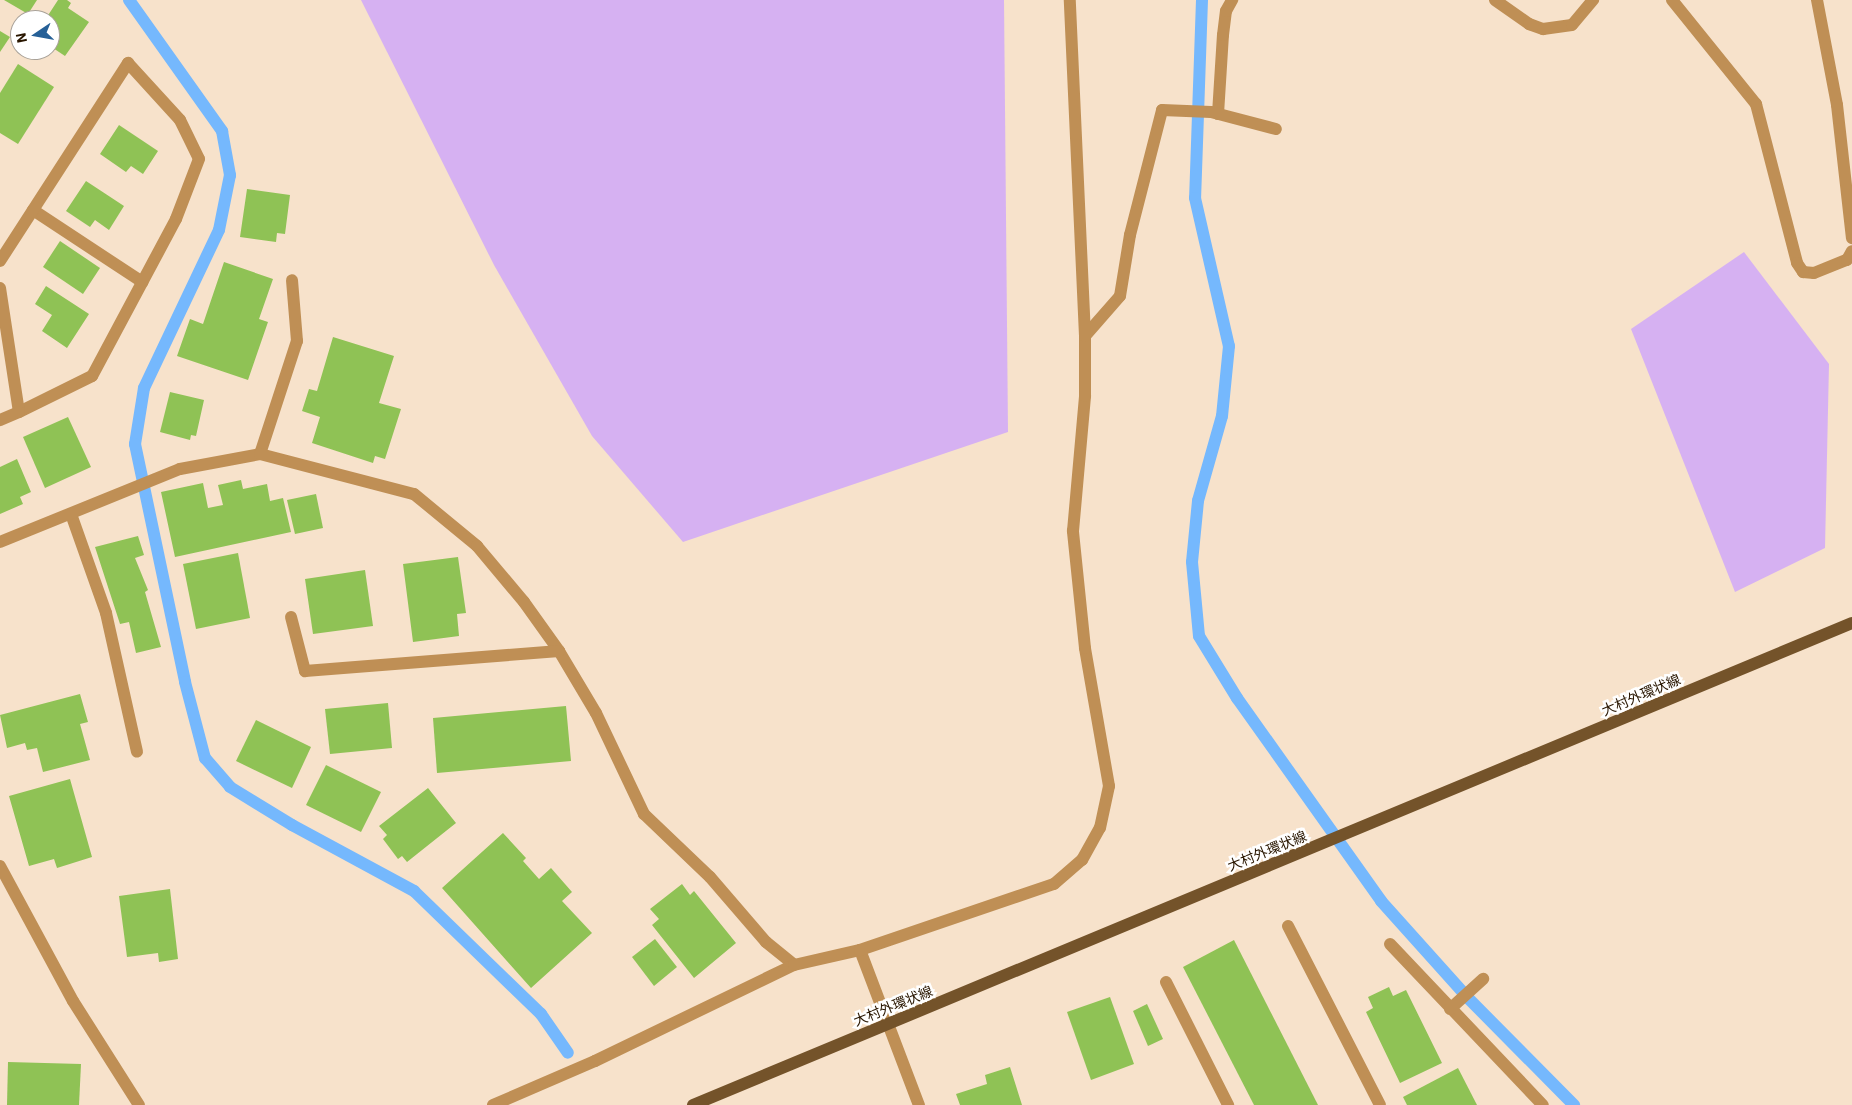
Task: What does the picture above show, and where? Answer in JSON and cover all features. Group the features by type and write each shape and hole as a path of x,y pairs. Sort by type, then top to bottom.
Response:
{"main road":[{"name":"大村外環状線","path":"693,1105 1852,623"}],"street":[{"path":"493,1105 595,1061 794,965 860,950 1054,884 1082,860 1100,828 1109,786 1085,648 1073,531 1084,396 1085,336 1070,0"},
{"path":"1215,113 1222,35 1226,11 1232,0"},
{"path":"1494,0 1529,24 1543,28 1572,25 1593,0"},
{"path":"1672,0 1756,104 1797,263 1803,272 1814,273 1847,260 1852,251"},
{"path":"1817,0 1837,105 1852,238"},
{"path":"0,262 128,63 180,120 199,159 176,219 92,376 0,420"},
{"path":"1085,336 1120,296 1130,235 1162,110 1215,113 1276,129"},
{"path":"33,210 142,282"},
{"path":"260,454 297,341 292,280"},
{"path":"0,288 19,412"},
{"path":"0,542 180,470 260,454 414,494 477,546 559,651 596,713 644,814 710,877 766,942 794,965"},
{"path":"71,514 106,613 137,752"},
{"path":"291,617 304,671 559,651"},
{"path":"0,866 73,1001 140,1105"},
{"path":"1288,926 1380,1105"},
{"path":"1390,944 1544,1105"},
{"path":"860,950 919,1105"},
{"path":"1451,1008 1483,979"},
{"path":"1166,982 1228,1105"}],"shaded area":[{"path":"361,0 1004,0 1008,432 683,542 592,436 494,265"},
{"path":"1744,252 1829,364 1825,548 1735,592 1631,329"}],"building":[{"path":"4,0 37,0 31,10 21,10"},
{"path":"58,0 67,0 71,3 68,8 89,22 65,56 60,53 60,10 52,10"},
{"path":"0,31 10,37 0,52"},
{"path":"18,64 54,87 18,144 0,133 0,93"},
{"path":"119,125 158,151 143,174 131,166 126,172 100,154"},
{"path":"86,181 124,206 109,230 95,220 90,227 66,211"},
{"path":"247,189 290,195 285,234 277,233 276,242 240,237"},
{"path":"60,241 100,268 83,294 43,267"},
{"path":"224,262 273,279 259,319 268,322 248,380 177,356 190,319 203,324"},
{"path":"46,286 89,314 67,348 42,331 52,315 35,304"},
{"path":"333,337 394,356 379,403 401,409 385,459 375,456 373,463 312,443 320,417 302,411 309,389 317,391"},
{"path":"170,392 204,400 196,436 191,435 190,440 160,432"},
{"path":"68,417 91,467 45,488 23,437"},
{"path":"17,459 31,492 20,497 23,504 0,514 0,467"},
{"path":"241,480 243,489 267,484 270,501 283,498 291,532 175,557 161,492 203,483 208,508 223,505 218,485"},
{"path":"316,494 323,528 295,534 287,500"},
{"path":"138,536 144,555 135,558 148,590 145,592 161,647 136,653 129,622 120,624 95,547"},
{"path":"238,553 250,618 196,629 183,564"},
{"path":"458,557 466,613 457,614 459,636 413,642 403,564"},
{"path":"365,570 373,626 313,634 305,579"},
{"path":"80,694 88,722 80,724 90,760 43,772 37,748 27,750 25,743 7,748 0,715"},
{"path":"388,703 392,748 330,754 325,709"},
{"path":"566,706 571,761 437,773 433,718"},
{"path":"256,720 311,747 292,788 236,761"},
{"path":"326,765 381,792 361,832 306,805"},
{"path":"70,779 92,857 57,868 54,859 29,866 9,796"},
{"path":"428,788 456,823 407,862 402,856 398,859 383,839 387,835 379,826"},
{"path":"503,833 526,858 523,861 539,879 551,868 572,892 562,901 592,933 531,988 442,888"},
{"path":"682,884 690,895 694,891 736,943 694,978 652,925 659,919 650,909"},
{"path":"170,889 178,959 159,962 158,953 127,957 119,896"},
{"path":"655,939 677,967 654,986 632,957"},
{"path":"1234,940 1318,1105 1254,1105 1183,967"},
{"path":"1389,987 1393,996 1406,990 1442,1063 1400,1083 1366,1012 1373,1008 1368,997"},
{"path":"1110,997 1134,1064 1091,1080 1067,1012"},
{"path":"1147,1004 1163,1039 1148,1046 1133,1011"},
{"path":"8,1062 81,1064 79,1105 7,1105"},
{"path":"1010,1067 1022,1105 960,1105 956,1094 987,1084 985,1075"},
{"path":"1458,1068 1477,1105 1407,1105 1403,1097"}],"waterway":[{"path":"129,0 222,131 230,175 219,230 144,388 135,444 185,682 205,758 230,787 292,825 414,891 541,1014 568,1053"},
{"path":"1202,0 1195,198 1229,346 1222,416 1198,501 1192,562 1199,636 1237,698 1381,901 1468,998 1574,1105"}]}
